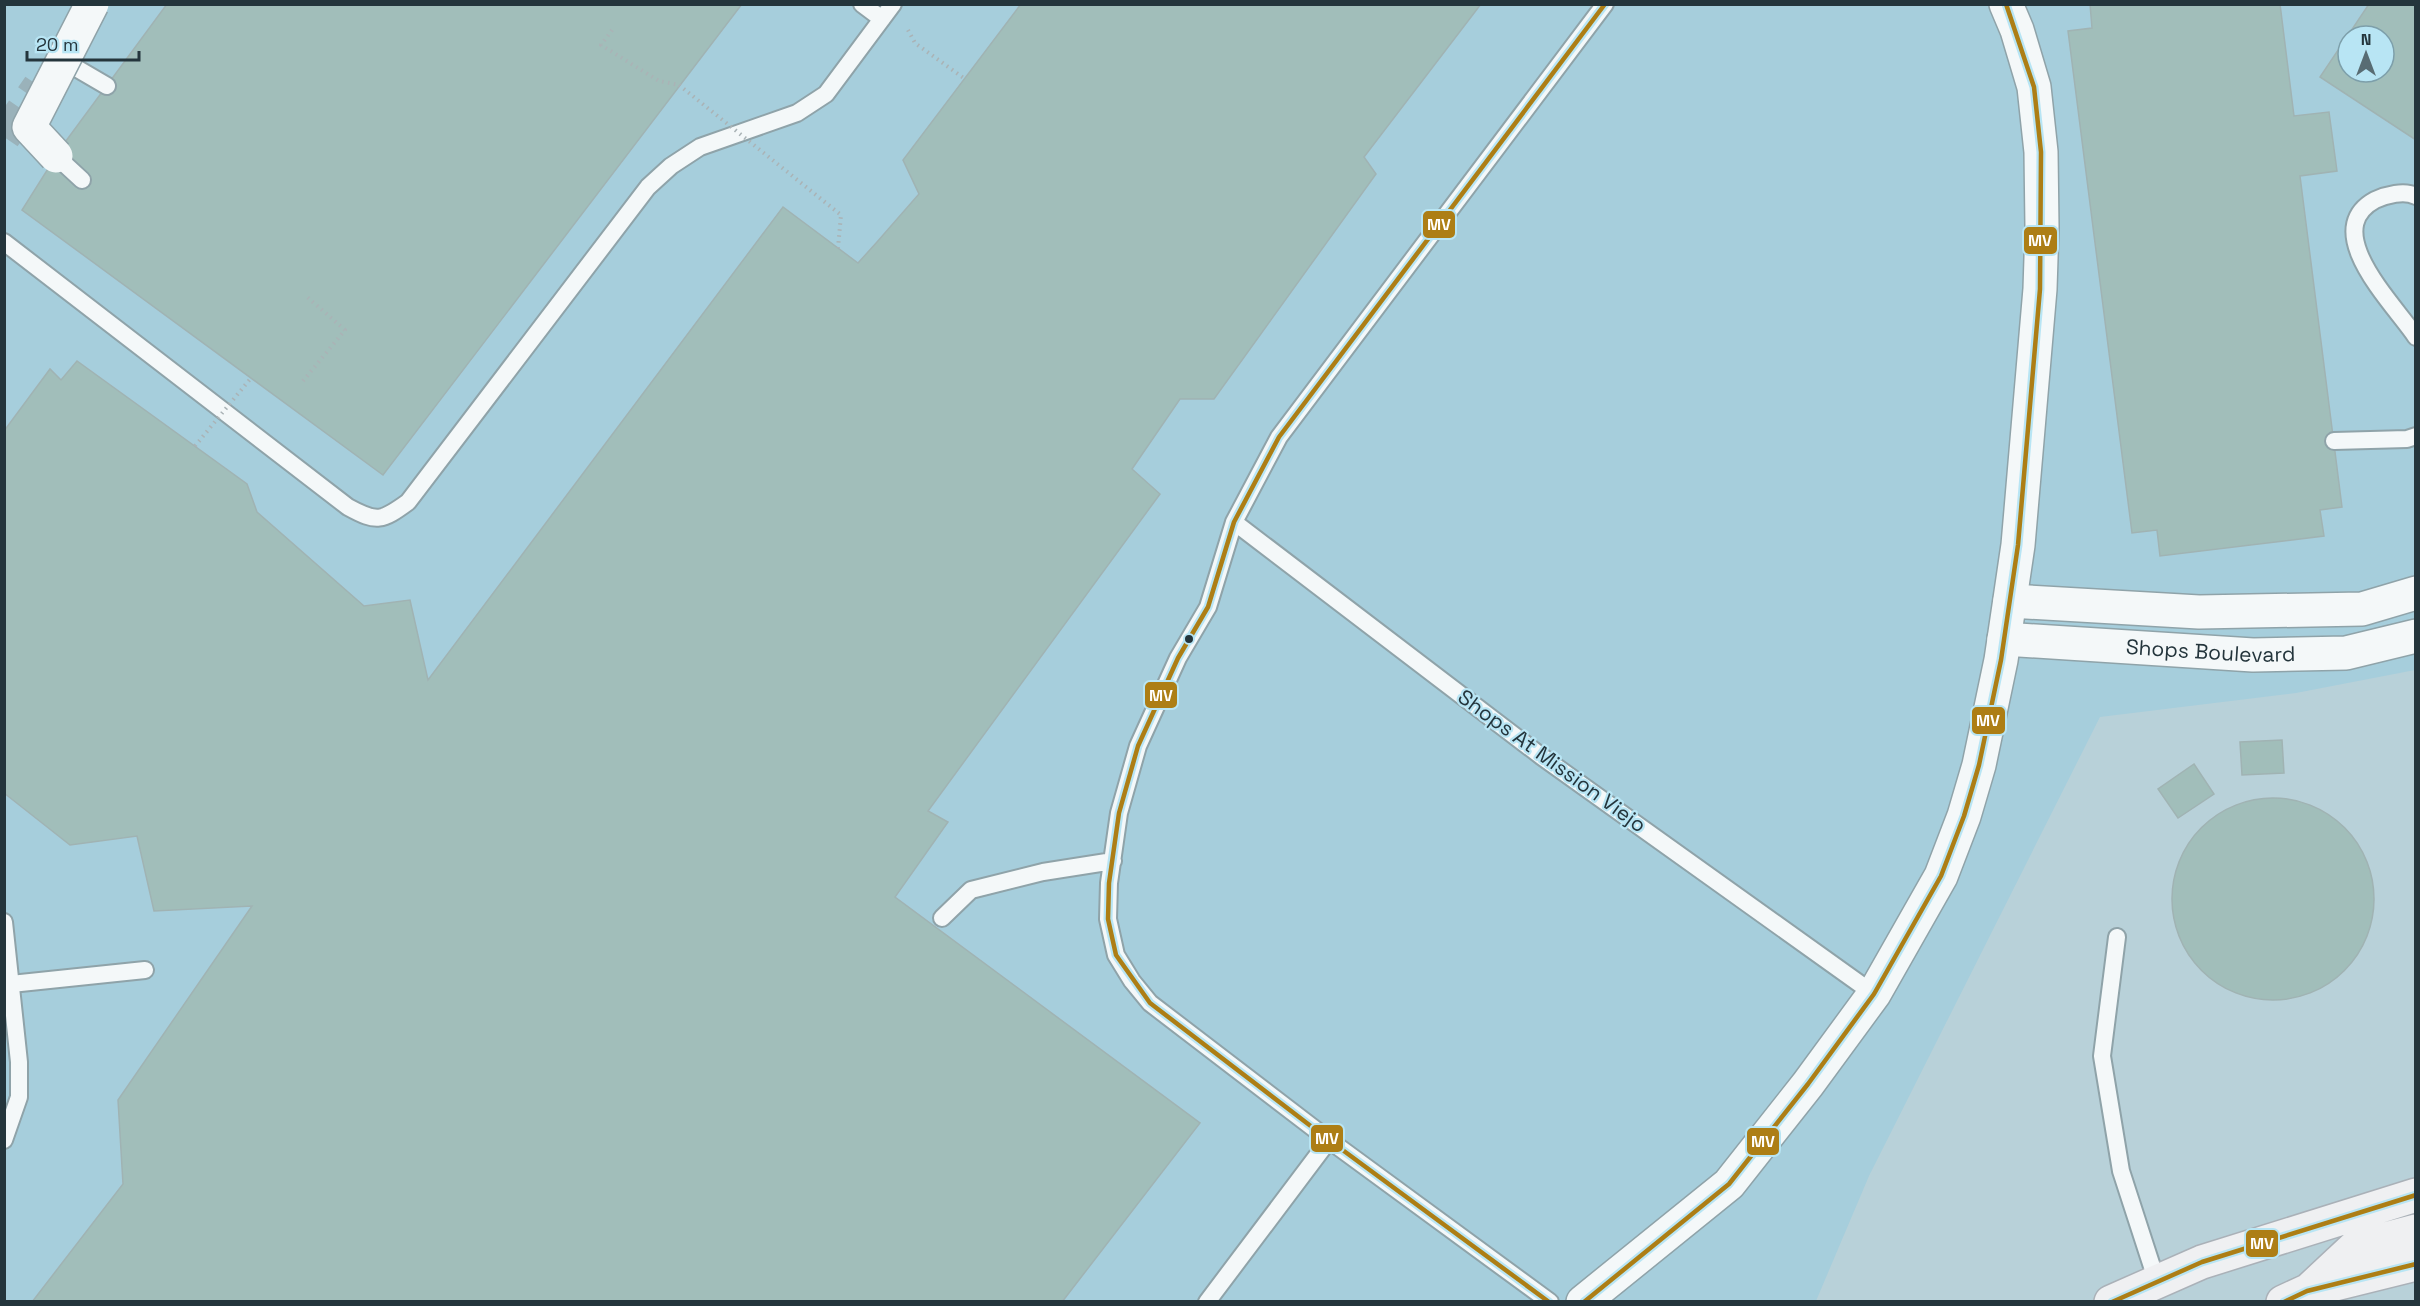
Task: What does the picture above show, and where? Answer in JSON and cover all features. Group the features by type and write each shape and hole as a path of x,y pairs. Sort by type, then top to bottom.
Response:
{"main road":[{"path":"2111,1302 2202,1262 2415,1195"},
{"path":"2295,1296 2355,1247 2415,1231"},
{"path":"2295,1296 2415,1264"}],"street":[{"path":"56,156 28,127 92,4"},
{"path":"1583,1302 1728,1184 1874,994 1941,876 1964,816 1979,765 2010,601 2029,442 2042,227 2041,152 2034,87 2020,39 2006,4"},
{"name":"Shops Boulevard","path":"2010,601 2199,612 2362,609 2415,593"},
{"name":"Shops Boulevard","path":"2004,639 2253,655 2346,653 2415,636"}],"lane":[{"path":"862,4 882,19"},
{"path":"4,243 348,507 369,518 386,518 408,502 648,187 671,166 700,147 797,113 826,94 893,4"},
{"path":"1550,1302 1329,1140 1150,1003 1132,981 1116,955 1108,919 1119,813 1138,746 1178,658 1208,607 1234,522 1279,437 1605,4"},
{"path":"58,58 107,86"},
{"path":"56,156 82,180"},
{"path":"2415,196 2411,194 2385,195 2368,204 2356,221 2353,242 2365,268 2415,337"},
{"path":"2334,441 2407,439 2415,436"},
{"name":"Shops At Mission Viejo","path":"1234,522 1541,756 1874,994"},
{"path":"942,918 971,890 1043,872 1113,861"},
{"path":"4,922 19,1062 19,1097 4,1140"},
{"path":"2117,937 2102,1056 2121,1171 2157,1281"},
{"path":"11,984 145,970"},
{"path":"1207,1302 1329,1140"}],"path":[{"path":"906,24 915,44 964,79"},
{"path":"612,30 601,45 659,81 680,84 840,215 838,248"},
{"path":"303,381 345,330 306,296"},
{"path":"195,446 251,378"}],"shaded area":[{"path":"5,5 2415,5 2415,670 2296,693 2100,717 1869,1176 1816,1301 5,1302"}],"building":[{"path":"167,4 742,4 383,475 22,210 63,145"},
{"path":"1021,4 1481,4 1364,157 1376,174 1214,399 1180,399 1132,469 1160,494 928,811 948,822 895,897 1200,1123 1062,1302 32,1302 123,1184 118,1100 252,906 154,911 137,836 70,845 4,793 4,431 50,369 61,380 77,361 247,484 257,512 364,606 410,600 428,680 783,207 858,263 877,242 919,194 903,160"},
{"path":"2090,4 2280,4 2294,116 2329,112 2337,171 2300,176 2342,507 2320,510 2324,536 2160,556 2157,530 2132,533 2068,31 2092,28"},
{"path":"2369,4 2416,4 2416,140 2320,77 2336,53 2336,84 2396,84 2396,24 2356,24"},
{"path":"2282,740 2284,773 2242,775 2240,742"},
{"path":"2194,764 2214,794 2178,818 2158,789"},
{"path":"2263,798 2283,798 2312,805 2345,827 2367,860 2374,899 2367,938 2345,971 2312,993 2283,1000 2263,1000 2234,993 2201,971 2179,938 2172,909 2172,889 2179,860 2201,827 2234,805"}],"tunnel":[{"path":"4,137 39,86"}],"transit line":[{"name":"MV","path":"1549,1302 1329,1140 1150,1003 1116,955 1108,919 1109,883 1119,813 1138,746 1178,658 1208,607 1234,522 1279,437 1605,4"},
{"name":"MV","path":"1584,1302 1729,1184 1808,1084 1874,994 1941,876 1964,816 1979,765 2001,660 2018,545 2040,289 2041,152 2034,87 2006,4"},
{"name":"MV","path":"2112,1302 2202,1262 2416,1195"},
{"name":"MV","path":"2284,1302 2307,1291 2416,1264"}]}
